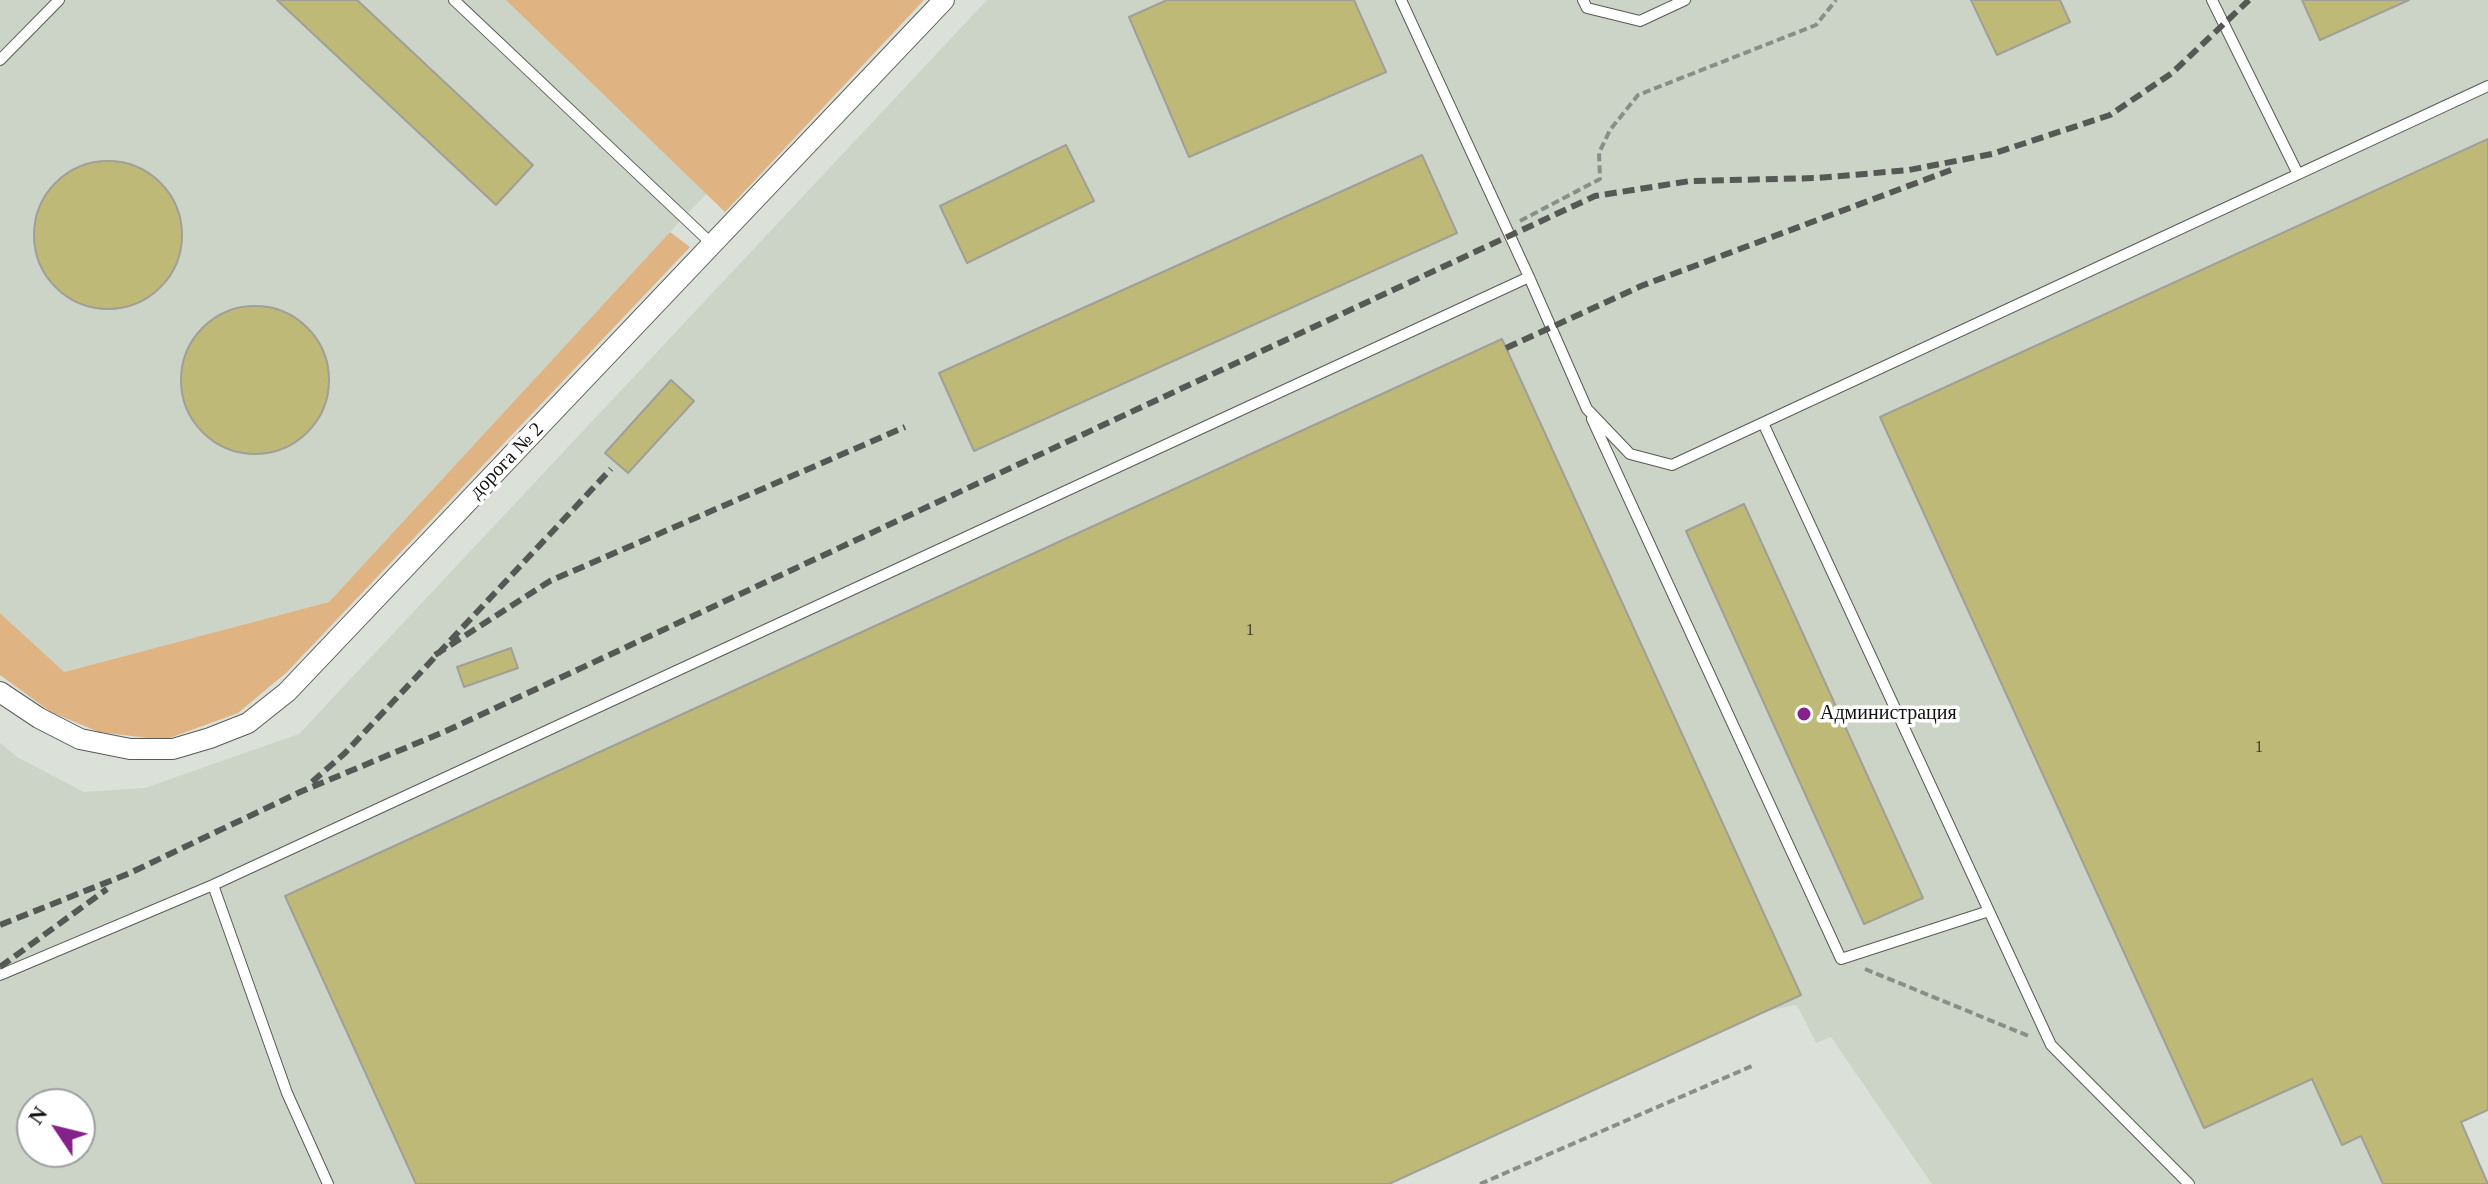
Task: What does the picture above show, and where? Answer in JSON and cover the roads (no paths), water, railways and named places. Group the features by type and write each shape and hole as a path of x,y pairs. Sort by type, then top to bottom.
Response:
{"street":[{"name":"дорога № 2","path":"0,692 39,718 80,739 130,749 173,749 248,723 287,692 944,0"}],"lane":[{"path":"0,60 59,0"},
{"path":"454,0 713,245"},
{"path":"1401,0 1841,959 1989,911"},
{"path":"1583,0 1587,8 1640,21 1685,0"},
{"path":"2212,0 2298,174"},
{"path":"1587,409 1630,454 1672,465 2488,86"},
{"path":"0,975 213,885 1529,277"},
{"path":"1763,423 2051,1045 2189,1184"},
{"path":"213,885 287,1093 328,1184"}],"railway":[{"path":"0,925 130,873 300,792 446,731 1595,196 1690,181 1818,178 1909,170 1992,154 2110,115 2172,73 2249,0"},
{"path":"1506,348 1641,286 1951,170"},
{"path":"435,655 550,581 905,427"},
{"path":"312,782 345,753 611,469"},
{"path":"0,967 107,889"}],"place":[{"name":"Администрация","path":"1804,714"}]}
